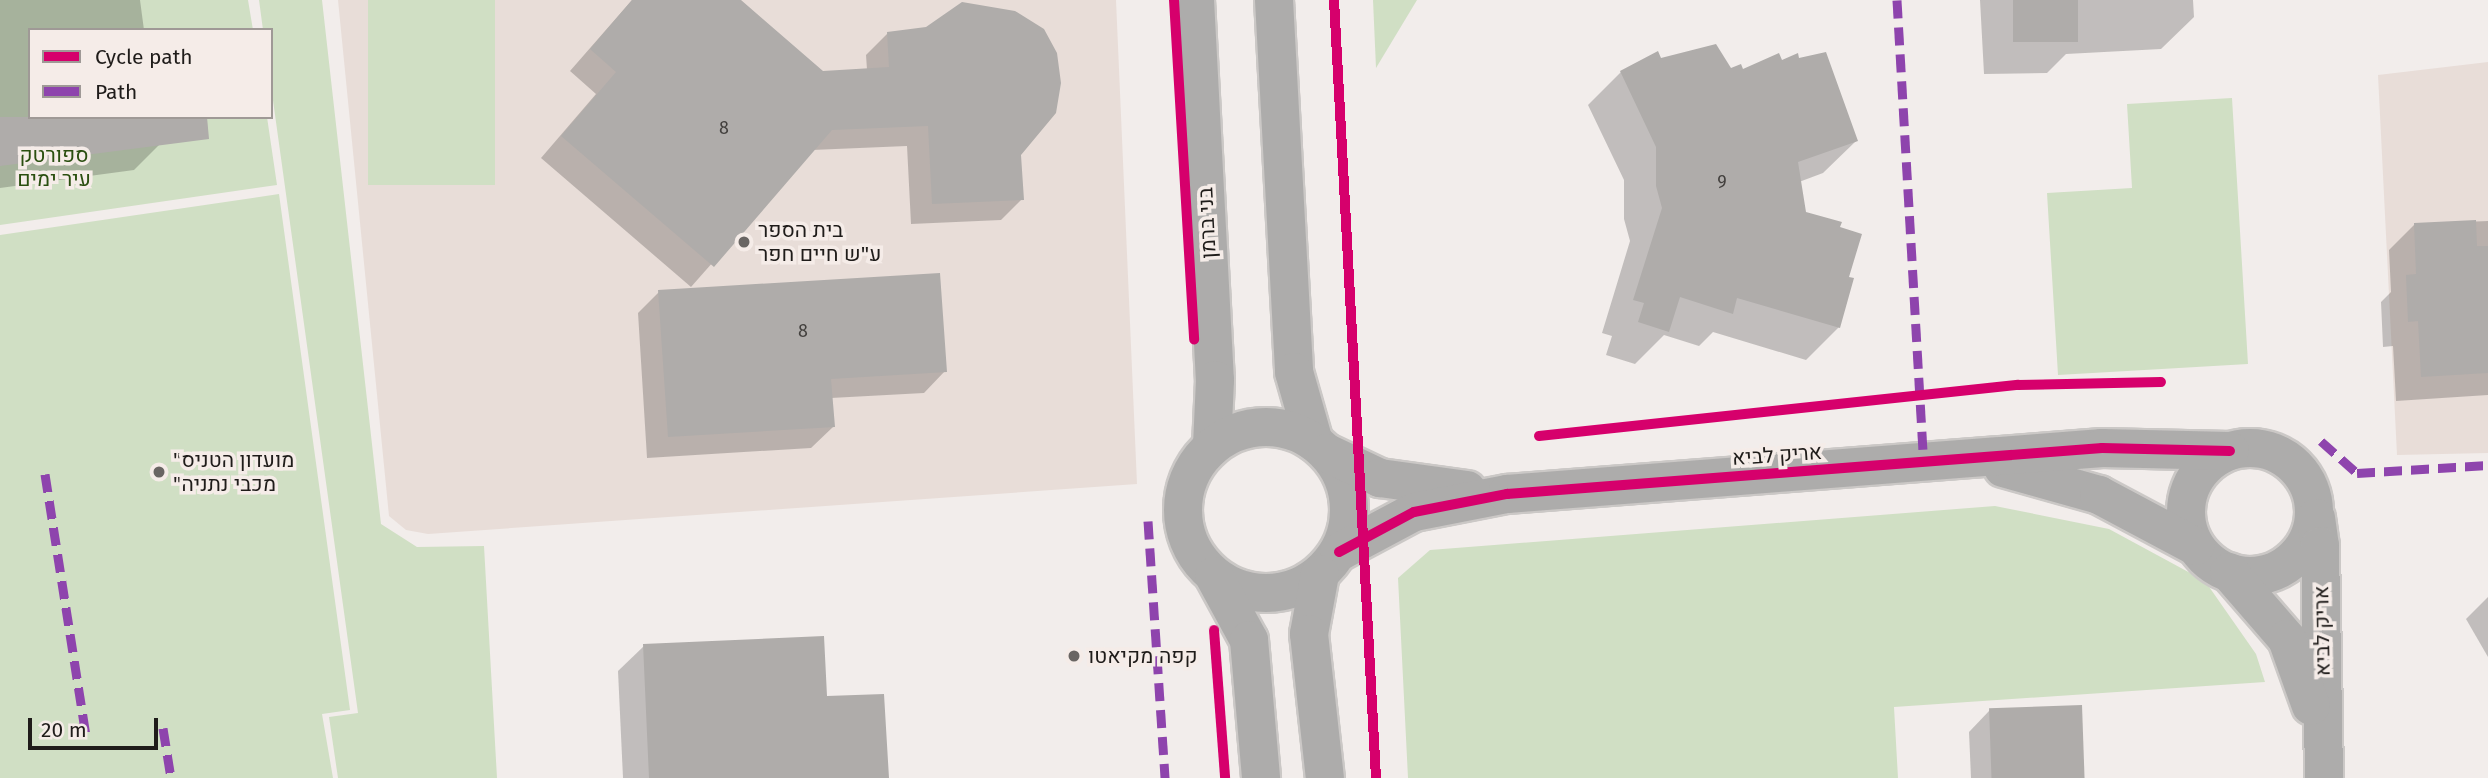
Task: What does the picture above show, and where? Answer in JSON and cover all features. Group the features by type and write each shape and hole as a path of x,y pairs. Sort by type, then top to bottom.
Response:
{"street":[{"name":"בני ברמן","path":"1195,0 1215,380 1212,446"},
{"path":"1274,0 1294,372 1321,447 1342,475 1350,504 1349,524 1330,563 1309,634 1325,778"},
{"path":"1261,778 1249,640 1214,576 1194,554 1184,527 1183,498 1193,469 1212,446 1237,432 1266,427 1321,447"},
{"name":"אריק לביא","path":"1321,447 1380,478 1507,494"},
{"name":"אריק לביא","path":"1330,563 1414,512 1507,494 2102,448 2230,451"},
{"path":"2260,449 2279,454 2306,481 2314,506 2308,538 2289,563 2249,576 2229,572 2210,562 2195,546 2187,528 2190,490 2213,460 2230,451 2260,449"},
{"name":"אריק לביא","path":"1945,461 2024,470 2056,480 2135,512 2195,546"},
{"name":"אריק לביא","path":"2314,506 2320,546 2324,767"},
{"path":"1214,576 1240,590 1267,594 1295,589 1330,563"},
{"name":"אריק לביא","path":"2229,572 2261,604 2287,639 2304,676 2324,767"}],"shaded area":[{"name":"בית הספר ע\"ש חיים חפר","path":"338,0 1116,0 1137,484 428,534 406,530 389,516"},
{"path":"2488,62 2488,453 2397,455 2378,75"}],"green space":[{"name":"ספורטק עיר ימים","path":"0,0 248,0 253,28 28,28 28,119 267,119 277,185 0,225"},
{"path":"259,0 322,0 381,524 417,547 484,546 497,778 338,778 329,717 358,713 273,100 273,28 263,28"},
{"path":"368,0 495,0 495,185 368,185"},
{"path":"1373,0 1417,0 1376,68"},
{"path":"2232,98 2248,364 2058,375 2047,193 2132,188 2127,104"},
{"name":"\"מועדון הטניס \"מכבי נתניה","path":"279,194 350,710 322,714 333,778 0,778 0,235"},
{"path":"1995,506 2109,529 2205,581 2256,654 2265,682 1894,707 1898,778 1408,778 1398,578 1430,550"}],"building":[{"path":"632,0 741,0 823,71 889,67 887,32 926,27 962,2 1015,11 1044,29 1057,53 1061,83 1056,113 1021,155 1024,200 932,204 928,126 832,130 714,267 561,136 616,72 590,49"},
{"path":"2013,0 2078,0 2078,42 2013,42"},
{"path":"1716,44 1731,68 1741,64 1743,69 1779,53 1782,60 1798,53 1799,58 1826,52 1858,141 1798,162 1806,212 1842,222 1840,227 1862,234 1849,277 1854,278 1840,328 1737,298 1733,314 1680,297 1669,332 1638,322 1644,303 1633,300 1662,208 1656,186 1656,147 1620,71 1658,51 1661,58"},
{"path":"0,117 207,119 209,139 0,166"},
{"path":"2476,220 2477,246 2488,246 2488,373 2421,377 2418,321 2408,322 2406,275 2416,274 2414,223"},
{"path":"940,273 947,372 831,379 835,427 668,437 658,290"},
{"path":"824,636 827,696 884,694 889,778 649,778 643,644"},
{"path":"2082,705 2085,778 1991,778 1989,708"}],"marked path":[{"path":"1897,0 1924,463"},
{"path":"2321,441 2357,473 2488,465"},
{"path":"45,474 86,737"},
{"path":"1148,521 1165,778"},
{"path":"163,728 171,778"}],"cycle path":[{"path":"1174,0 1194,339"},
{"path":"1334,0 1376,778"},
{"path":"1539,436 2018,385 2161,382"},
{"path":"1339,552 1414,512 1507,494 2102,448 2230,451"},
{"path":"1214,630 1225,778"}],"place":[{"name":"בית הספר ע\"ש חיים חפר","path":"744,242"},
{"name":"\"מועדון הטניס \"מכבי נתניה","path":"159,472"},
{"name":"קפה מקיאטו","path":"1074,656"}]}
